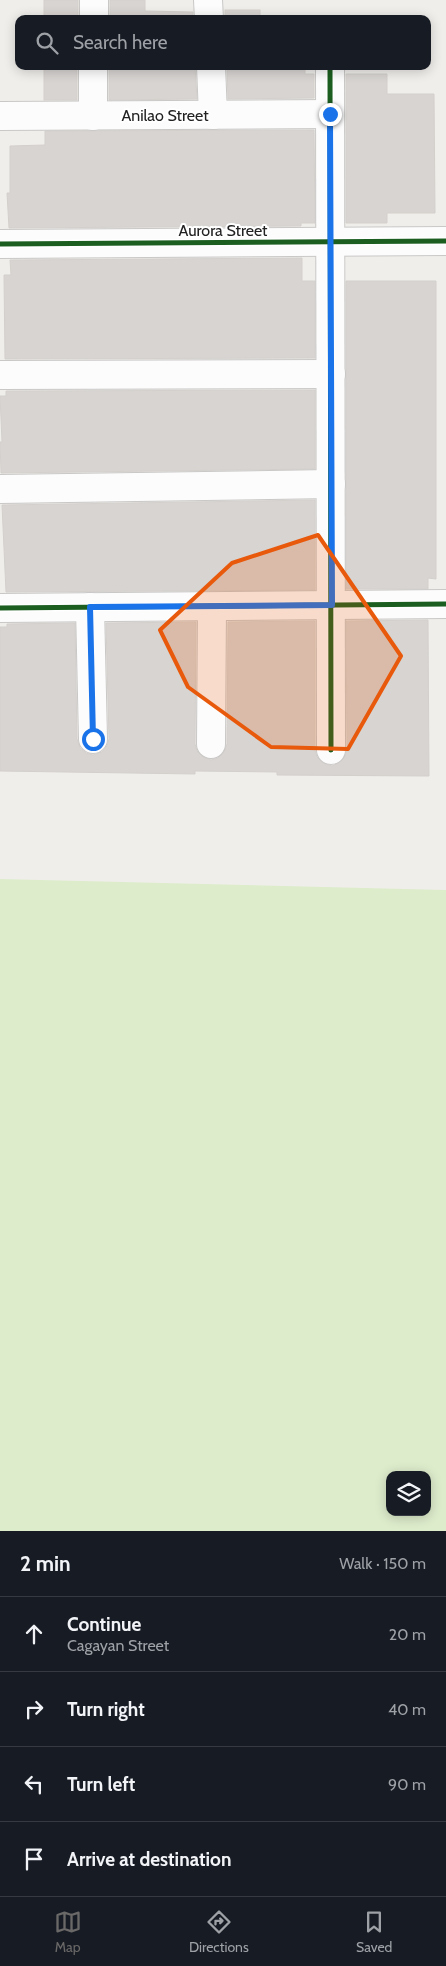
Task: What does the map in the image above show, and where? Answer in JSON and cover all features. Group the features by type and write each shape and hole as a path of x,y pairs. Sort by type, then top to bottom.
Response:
{"street":[{"path":"94,0 94,15"},
{"path":"208,0 209,15"},
{"path":"93,70 93,116"},
{"path":"211,70 213,115"},
{"path":"330,70 331,750"},
{"name":"Anilao Street","path":"0,116 330,114"},
{"name":"Aurora Street","path":"0,244 446,241"},
{"path":"0,375 331,374"},
{"path":"0,489 331,484"},
{"path":"0,608 446,604"},
{"path":"211,744 212,606"},
{"path":"90,607 93,739"}],"highlighted area":[{"path":"318,535 401,656 348,749 271,747 188,687 160,630 232,563"}],"green space":[{"path":"0,879 446,890 446,1531 0,1531"}],"building":[{"path":"44,0 78,0 78,15 44,15"},
{"path":"110,0 145,0 145,11 193,12 193,15 110,15"},
{"path":"225,10 260,10 260,15 225,15"},
{"path":"44,70 77,70 77,100 44,100"},
{"path":"109,70 195,70 197,99 109,100"},
{"path":"227,70 305,70 305,74 314,74 314,98 228,99"},
{"path":"346,74 387,74 387,94 434,94 435,213 387,213 387,223 346,223"},
{"path":"314,130 315,223 301,223 301,226 9,228 7,193 10,193 10,146 45,145 45,131"},
{"path":"302,258 302,281 315,281 315,358 5,359 4,275 11,275 10,260"},
{"path":"346,281 436,281 436,579 428,578 428,589 346,589"},
{"path":"315,390 315,469 1,473 0,396 6,396 6,391"},
{"path":"315,500 315,590 6,592 2,505"},
{"path":"428,620 429,776 277,775 277,772 195,771 195,774 0,771 0,627 7,627 7,624 75,623 77,739 80,748 86,753 93,755 102,752 107,746 109,739 106,623 196,622 195,744 197,751 203,757 211,760 218,758 224,752 227,744 228,622 315,621 315,750 317,757 323,763 332,766 344,758 347,750 346,621"}],"cycle path":[{"path":"330,70 331,750"},
{"path":"0,244 446,241"},
{"path":"0,608 446,604"}],"route":[{"path":"93,739 90,607 332,605 330,114"}]}
